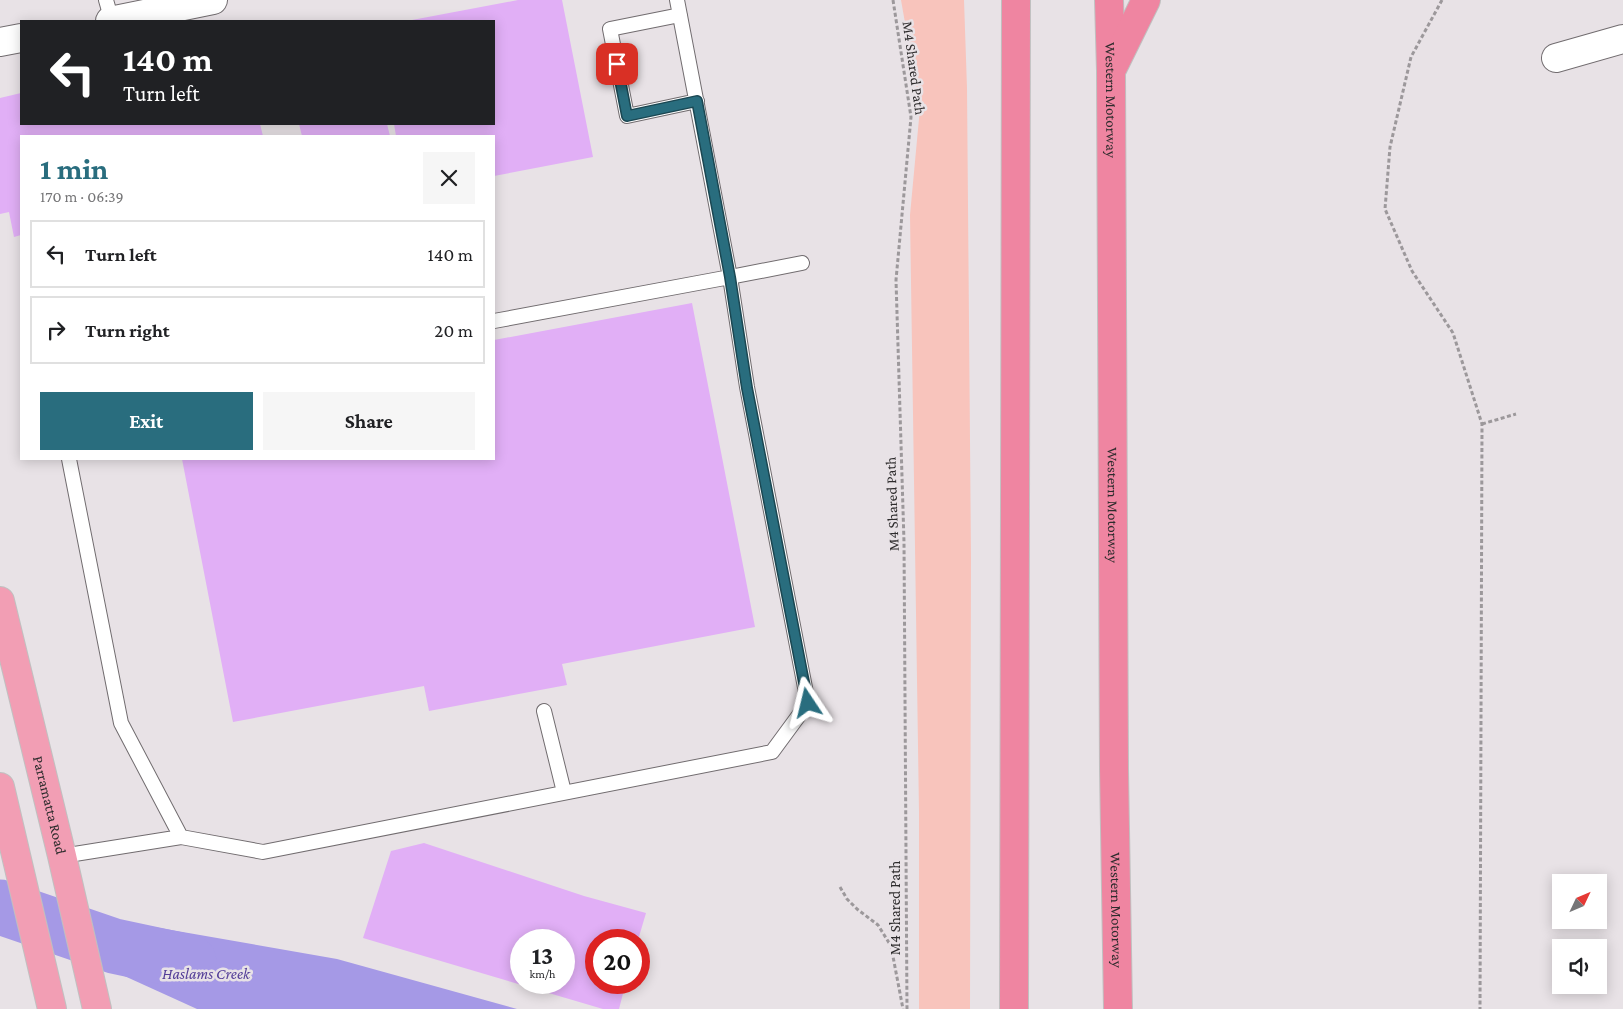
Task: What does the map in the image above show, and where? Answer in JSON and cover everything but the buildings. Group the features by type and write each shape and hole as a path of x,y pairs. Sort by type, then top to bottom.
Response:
{"highway":[{"path":"1014,1009 1016,0"},
{"name":"Western Motorway","path":"1109,0 1111,70 1114,759 1118,1009"},
{"path":"1111,70 1146,0"},
{"name":"Parramatta Road","path":"0,601 97,1009"},
{"path":"0,787 52,1009"}],"street":[{"path":"116,20 213,0"},
{"path":"0,42 20,38"},
{"path":"1556,58 1623,39"}],"lane":[{"path":"106,0 111,20"},
{"path":"62,856 181,838 263,852 772,752 808,703 747,388 730,277 697,101 676,0"},
{"path":"680,15 610,29 627,116 697,101"},
{"path":"495,321 802,263"},
{"path":"69,460 121,723 181,838"},
{"path":"544,712 564,792"}],"path":[{"name":"M4 Shared Path","path":"893,0 911,117 896,280 904,542 907,1009"},
{"path":"1442,0 1411,57 1390,146 1385,209 1412,271 1453,333 1482,424 1480,1009"},
{"path":"1482,424 1516,414"},
{"path":"840,887 857,909 878,925 891,946 903,1009"}],"shaded area":[{"path":"901,0 964,0 967,88 971,557 970,1009 919,1009 919,812 910,215 920,108"}],"water":[{"name":"Haslams Creek","path":"108,919 337,959 517,1009 197,1009 120,974"}],"waterway":[{"name":"Haslams Creek","path":"0,907 114,946 189,962"}],"route":[{"path":"617,64 627,116 697,101 730,277 747,388 808,703"}]}
